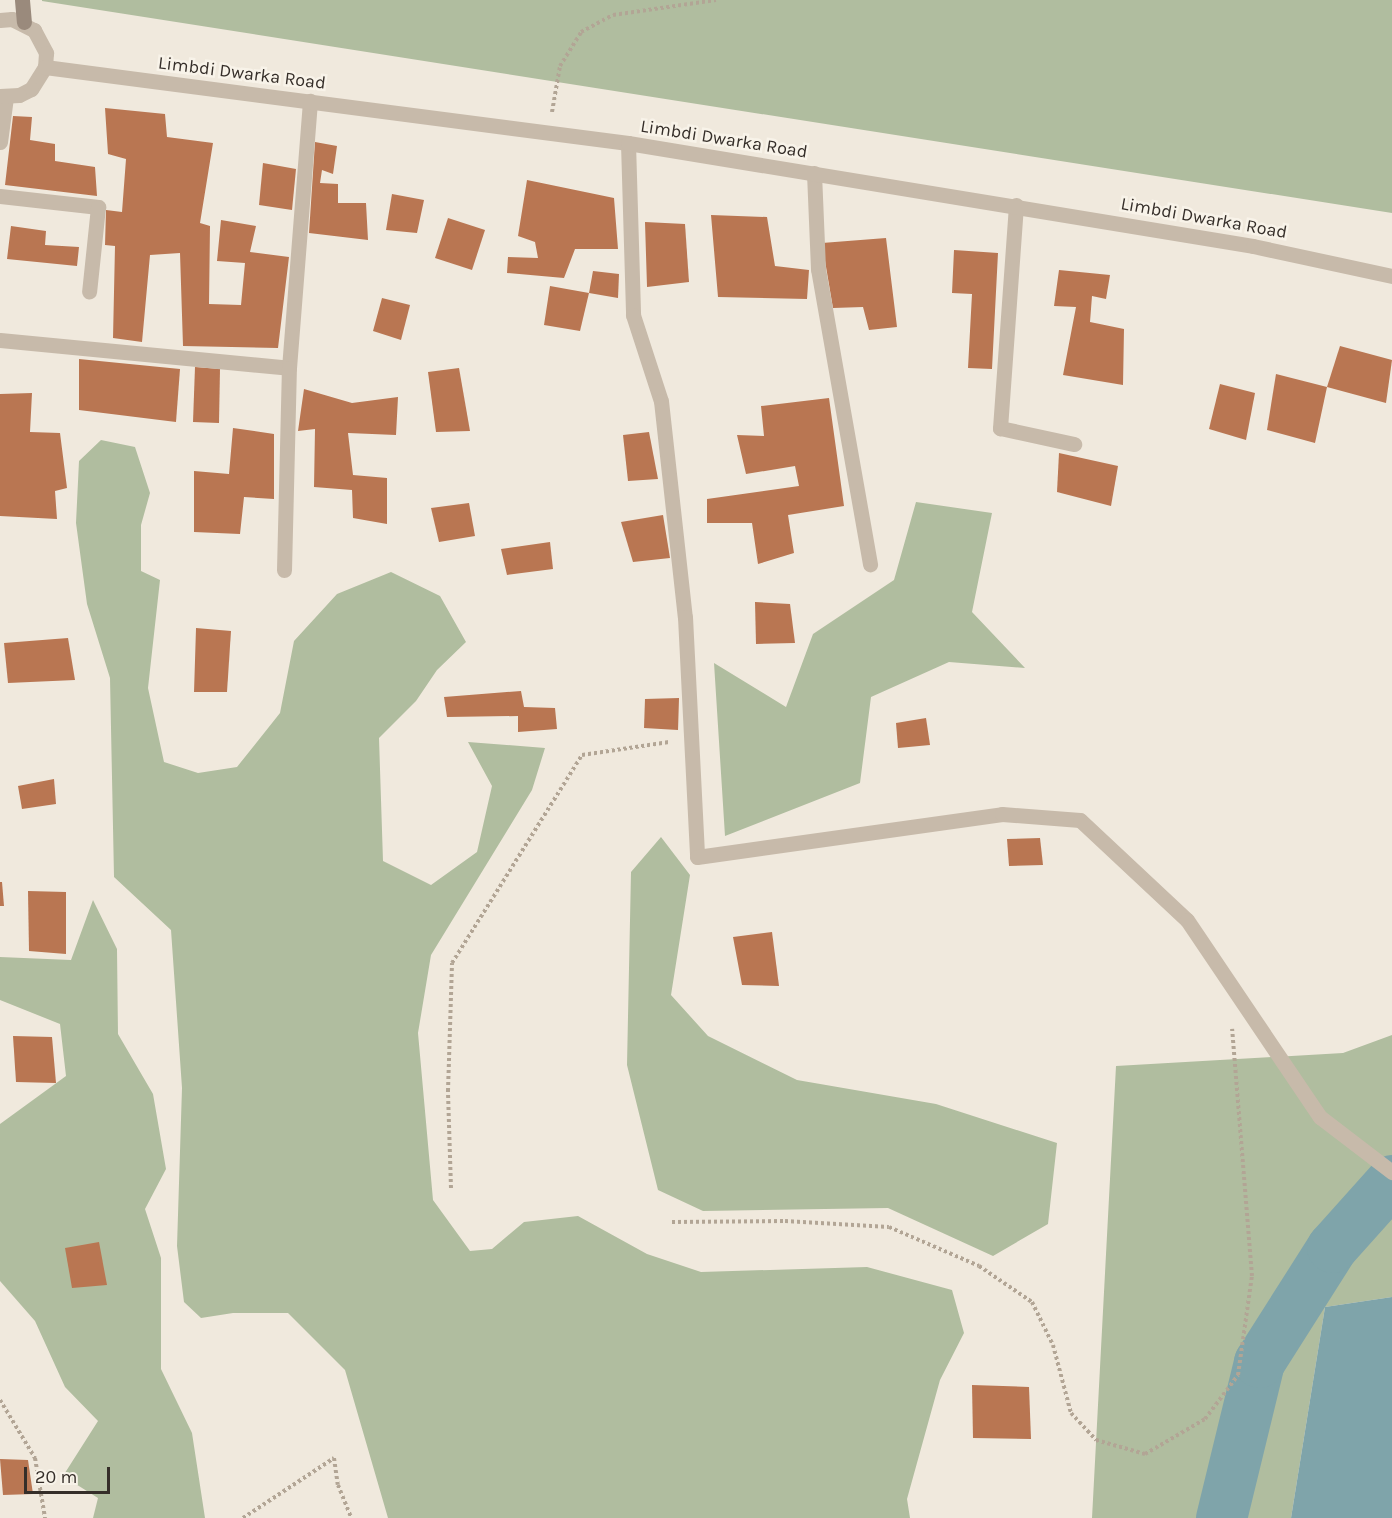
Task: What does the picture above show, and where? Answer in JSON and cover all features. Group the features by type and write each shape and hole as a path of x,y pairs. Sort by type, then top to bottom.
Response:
{"main road":[{"path":"22,0 24,22"}],"street":[{"path":"0,20 24,22 42,40 45,67 31,89 3,96 0,142"},
{"name":"Limbdi Dwarka Road","path":"45,67 628,143 1016,205 1253,246 1392,276"},
{"path":"284,570 289,368 310,101"},
{"path":"628,143 633,315 661,401 685,617 697,857 1002,814 1080,820 1187,920 1320,1117 1392,1172"},
{"path":"814,173 820,281 870,564"},
{"path":"0,196 98,207 89,292"},
{"path":"1016,205 1000,428 1074,444"},
{"path":"0,340 289,368"}],"path":[{"path":"548,132 560,66 581,32 613,15 716,0"},
{"path":"451,1188 448,1091 452,963 582,756 691,738"},
{"path":"672,1222 785,1221 890,1227 979,1266 1032,1302 1053,1345 1071,1413 1096,1440 1145,1454 1205,1419 1238,1375 1252,1276 1232,1027"},
{"path":"0,1400 35,1458 45,1518"},
{"path":"243,1518 334,1458 338,1485 351,1518"}],"green space":[{"path":"1392,0 1392,213 42,1"},
{"path":"101,440 135,447 150,493 141,525 141,571 160,580 148,688 164,762 198,773 237,767 280,713 294,641 337,594 391,572 440,596 466,642 437,670 416,701 379,738 383,861 431,885 477,852 492,786 468,742 545,748 532,790 431,955 418,1033 433,1200 470,1251 492,1249 524,1222 578,1216 647,1254 701,1272 867,1267 952,1290 964,1333 940,1380 907,1499 910,1518 388,1518 345,1370 288,1313 233,1313 201,1318 184,1302 177,1246 182,1088 171,930 114,877 110,678 87,604 76,523 79,461"},
{"path":"916,502 992,513 972,612 1025,668 949,662 871,697 860,783 725,836 714,663 786,707 813,634 894,580"},
{"path":"661,837 690,875 671,995 708,1036 797,1080 936,1104 1057,1143 1048,1224 993,1256 888,1208 703,1211 658,1190 627,1065 631,872"},
{"path":"93,900 117,949 118,1034 153,1094 166,1169 145,1209 161,1258 161,1369 192,1433 205,1518 93,1518 98,1498 63,1476 98,1421 65,1387 35,1321 0,1281 0,1124 66,1076 60,1024 0,1000 0,957 71,960"},
{"path":"1392,1035 1392,1297 1325,1307 1291,1518 1092,1518 1116,1066 1343,1053"}],"water":[{"path":"1392,1297 1392,1518 1291,1518 1325,1307"}],"building":[{"path":"105,108 165,114 167,137 213,143 200,223 210,226 209,304 241,305 245,263 217,261 221,220 256,226 250,252 289,257 278,348 183,346 180,253 150,255 142,342 113,338 115,246 105,245 106,210 122,212 126,159 108,154"},
{"path":"13,116 32,117 30,140 55,144 55,161 95,167 97,196 5,185"},
{"path":"315,142 337,146 333,174 322,170 320,183 338,184 338,203 366,203 368,240 309,233"},
{"path":"263,163 296,169 292,210 259,205"},
{"path":"527,180 614,198 618,249 575,249 564,278 507,273 508,257 538,258 535,242 518,236"},
{"path":"392,194 424,200 417,233 386,230"},
{"path":"711,215 767,217 775,266 809,270 807,299 718,297"},
{"path":"448,218 485,230 472,270 435,258"},
{"path":"645,222 685,224 689,282 647,287"},
{"path":"11,226 46,231 45,245 79,247 77,266 7,259"},
{"path":"886,238 897,327 869,330 863,307 833,308 822,243"},
{"path":"954,250 998,253 992,369 968,368 972,294 952,293"},
{"path":"1059,270 1110,275 1106,299 1092,296 1090,322 1124,329 1123,385 1063,375 1076,307 1054,306"},
{"path":"593,271 619,274 618,298 589,293"},
{"path":"550,286 589,293 580,331 544,325"},
{"path":"382,298 410,305 401,340 373,331"},
{"path":"1340,346 1392,360 1386,403 1327,387"},
{"path":"79,359 180,369 176,422 79,410"},
{"path":"195,367 220,369 219,423 193,422"},
{"path":"459,368 470,431 436,432 428,372"},
{"path":"1276,374 1327,387 1315,443 1267,430"},
{"path":"1220,384 1255,393 1246,440 1209,429"},
{"path":"304,389 352,403 398,397 396,435 348,433 353,475 387,478 387,524 353,518 352,490 314,487 315,429 298,431"},
{"path":"32,393 30,432 60,433 67,488 55,491 57,519 0,516 0,394"},
{"path":"829,398 844,506 788,515 794,553 758,564 752,523 707,523 707,499 799,486 795,466 746,474 737,435 764,436 761,406"},
{"path":"233,428 274,434 274,499 244,497 240,534 194,532 194,471 229,474"},
{"path":"649,432 658,479 628,481 623,435"},
{"path":"1059,453 1118,466 1111,506 1057,492"},
{"path":"469,503 475,536 439,542 431,508"},
{"path":"663,515 670,558 633,562 621,522"},
{"path":"550,542 553,569 507,575 501,549"},
{"path":"755,602 790,604 795,643 756,644"},
{"path":"196,628 231,631 227,692 194,692"},
{"path":"68,638 75,680 8,683 4,643"},
{"path":"521,691 524,707 555,708 557,729 518,732 518,716 447,717 444,697"},
{"path":"679,698 678,730 644,728 645,699"},
{"path":"926,718 930,745 898,748 896,723"},
{"path":"54,779 56,804 22,809 18,786"},
{"path":"1040,838 1043,865 1009,866 1007,839"},
{"path":"0,882 2,882 4,906 0,906"},
{"path":"28,891 66,892 66,954 29,951"},
{"path":"772,932 779,986 742,985 733,937"},
{"path":"13,1036 52,1037 56,1083 16,1082"},
{"path":"99,1242 107,1285 72,1288 65,1248"},
{"path":"972,1385 1029,1387 1031,1439 973,1438"},
{"path":"0,1459 28,1460 33,1494 3,1495"}],"waterway":[{"path":"1221,1518 1259,1362 1332,1247 1392,1180"}]}
